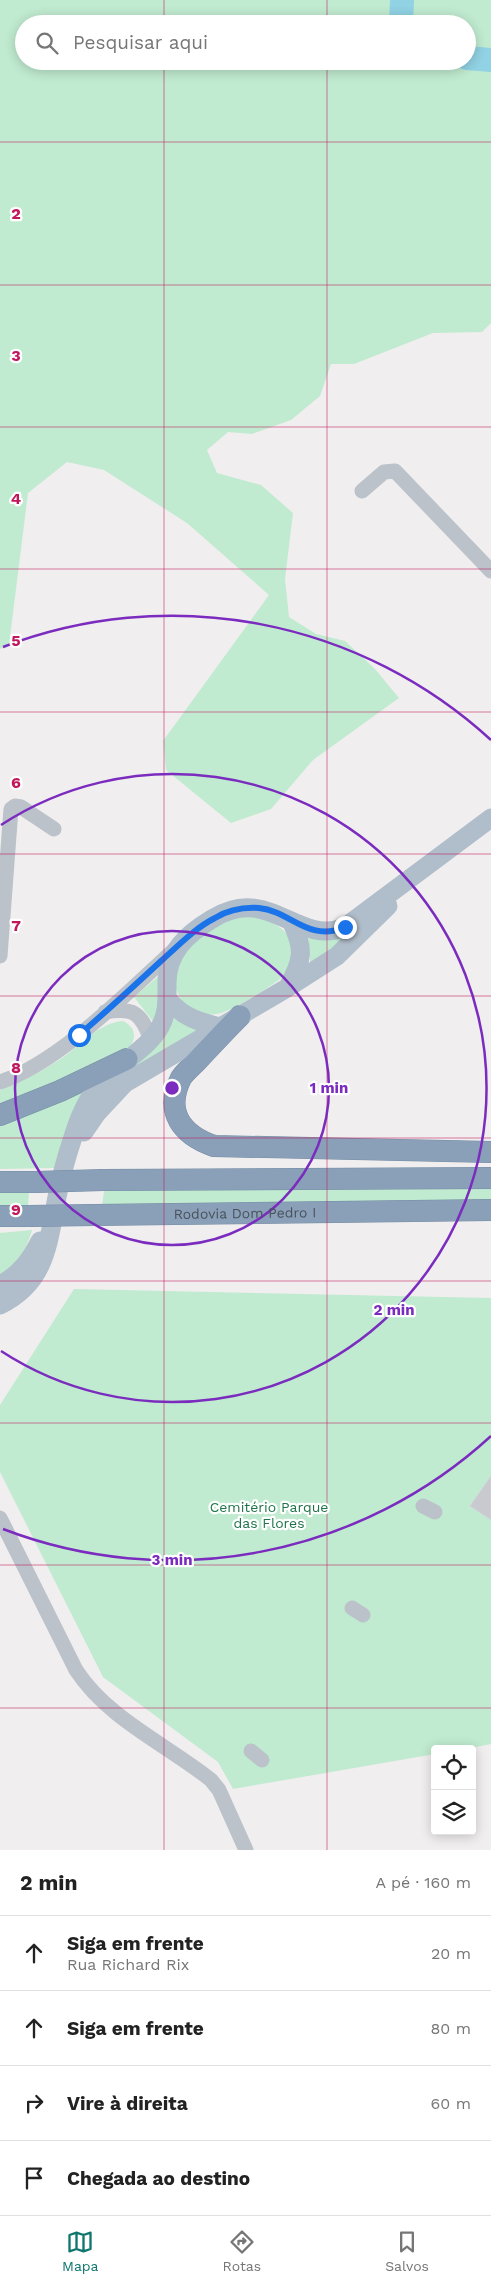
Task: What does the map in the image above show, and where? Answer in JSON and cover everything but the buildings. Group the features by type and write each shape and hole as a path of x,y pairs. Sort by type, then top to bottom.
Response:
{"highway":[{"path":"240,1016 182,1077 175,1095 176,1113 183,1128 197,1140 214,1146 491,1152"},
{"path":"0,1115 60,1091 127,1059"},
{"path":"0,1182 491,1178"},
{"name":"Rodovia Dom Pedro I","path":"0,1216 491,1210"}],"main road":[{"path":"0,1305 32,1280 42,1264 48,1246 65,1163 74,1135 91,1098 104,1080 151,1040 164,1020 168,999 168,967 176,948 212,919 233,910 246,908 266,909 314,930 336,931 345,927 491,818"},
{"path":"65,1163 97,1113 125,1083 287,988 337,956 354,942 421,871"},
{"path":"287,988 298,968 301,957 298,936 291,921"},
{"path":"168,999 177,1010 186,1016 220,1027"},
{"path":"0,1285 14,1277 33,1255 57,1196"}],"street":[{"path":"362,491 384,472 396,470 491,571"},
{"path":"0,956 11,809 15,806 21,807 54,829"},
{"path":"0,1082 44,1060 79,1035 176,948"},
{"path":"105,1012 123,1009 136,1013 144,1022 151,1040"},
{"path":"0,1518 76,1670 88,1688 105,1705 211,1780 219,1790 246,1850"}],"green space":[{"path":"0,0 491,0 491,323 482,332 433,333 354,364 331,364 320,396 291,420 252,434 228,432 207,450 217,473 261,485 293,513 285,579 289,617 316,634 345,641 375,669 399,698 313,760 271,809 231,823 166,770 163,741 269,595 187,523 104,470 67,462 28,493 9,645 0,649"},
{"path":"248,916 270,922 286,933 291,941 293,951 291,962 285,974 256,995 224,1012 208,1015 192,1010 182,1000 176,988 175,973 180,960 196,940 216,924 235,917"},
{"path":"356,933 310,966 310,954 306,935"},
{"path":"160,975 159,1007 155,1024 134,997"},
{"path":"174,1018 192,1028 205,1029 102,1090 169,1029"},
{"path":"123,1021 134,1032 134,1039 130,1047 0,1108 0,1090 25,1080 50,1066 106,1025"},
{"path":"88,1086 55,1168 0,1169 0,1120"},
{"path":"491,1186 491,1203 102,1206 104,1191"},
{"path":"0,1192 29,1192 28,1207 0,1207"},
{"path":"32,1230 27,1245 20,1257 0,1278 0,1233"},
{"name":"Cemitério Parque das Flores","path":"74,1289 491,1298 491,1744 476,1747 476,1745 431,1745 431,1755 233,1789 218,1762 103,1677 0,1472 0,1405"}],"waterway":[{"path":"401,15 402,0"},
{"path":"476,59 491,60"}],"route":[{"path":"79,1035 192,934 212,919 224,913 246,908 258,908 277,913 314,930 336,931 345,927"}]}
